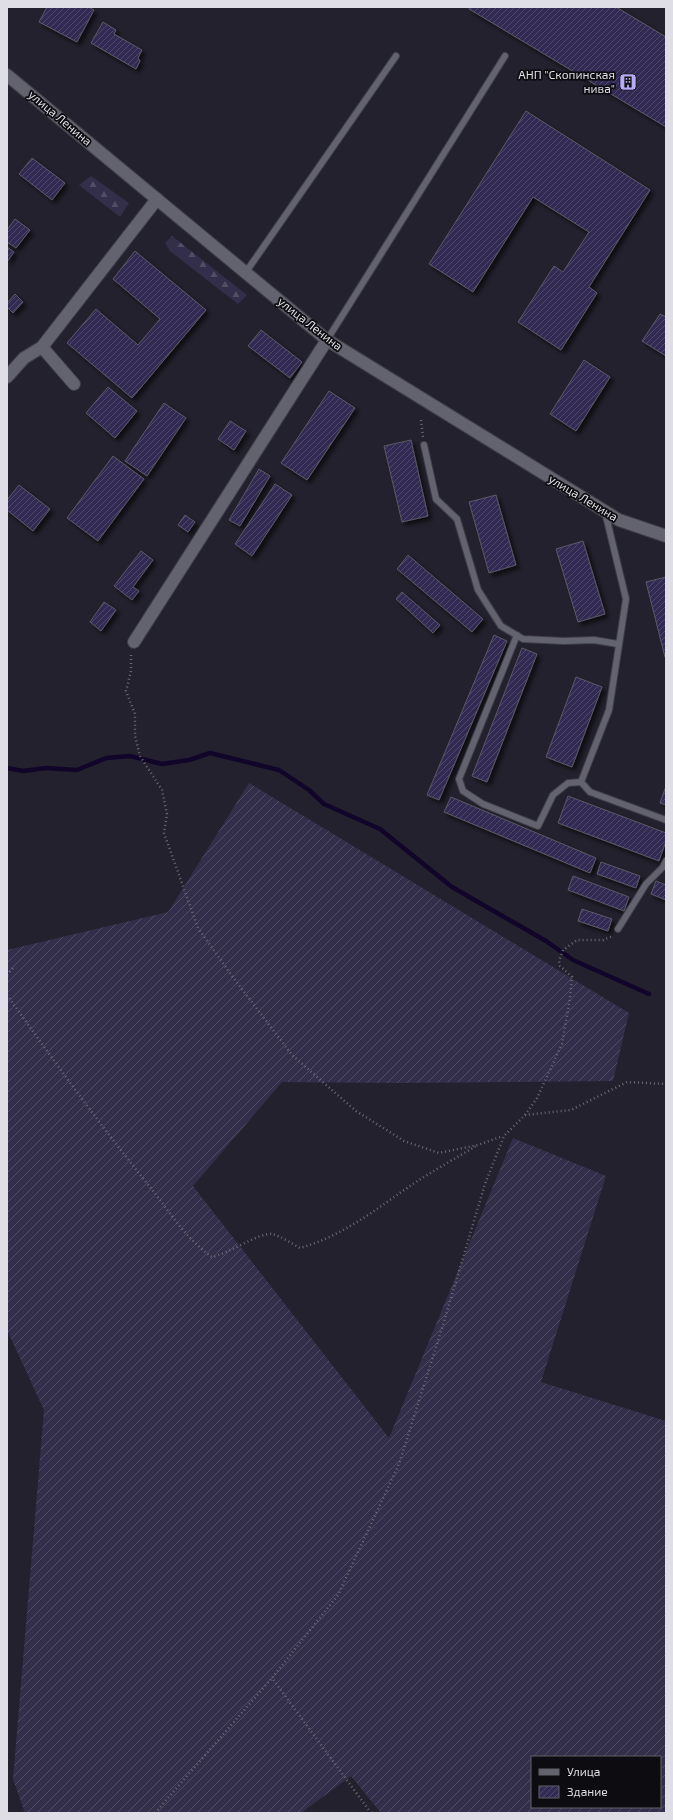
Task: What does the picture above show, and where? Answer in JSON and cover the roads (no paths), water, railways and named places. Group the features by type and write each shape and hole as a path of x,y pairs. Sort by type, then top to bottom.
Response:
{"street":[{"name":"улица Ленина","path":"7,75 327,340 605,512 619,520 666,536"},
{"path":"7,377 24,358 42,347 157,199"},
{"path":"134,642 327,340"},
{"path":"42,347 74,384"}],"lane":[{"path":"246,272 396,56"},
{"path":"327,340 505,56"},
{"path":"424,445 436,499 457,519 478,590 501,626 523,639 564,641 594,640 618,644"},
{"path":"581,782 609,710 626,599 605,512"},
{"path":"517,635 459,780 463,791 483,804 538,826 553,794 568,783 581,782"},
{"path":"581,782 590,792 666,820"},
{"path":"618,930 646,884 663,867 666,861"}],"waterway":[{"path":"7,768 23,771 46,768 77,770 106,758 130,756 162,764 189,760 210,753 279,770 309,790 324,804 380,829 452,887 546,941 573,960 649,994"}],"place":[{"name":"АНП \"Скопинская нива\"","path":"628,82"}]}
